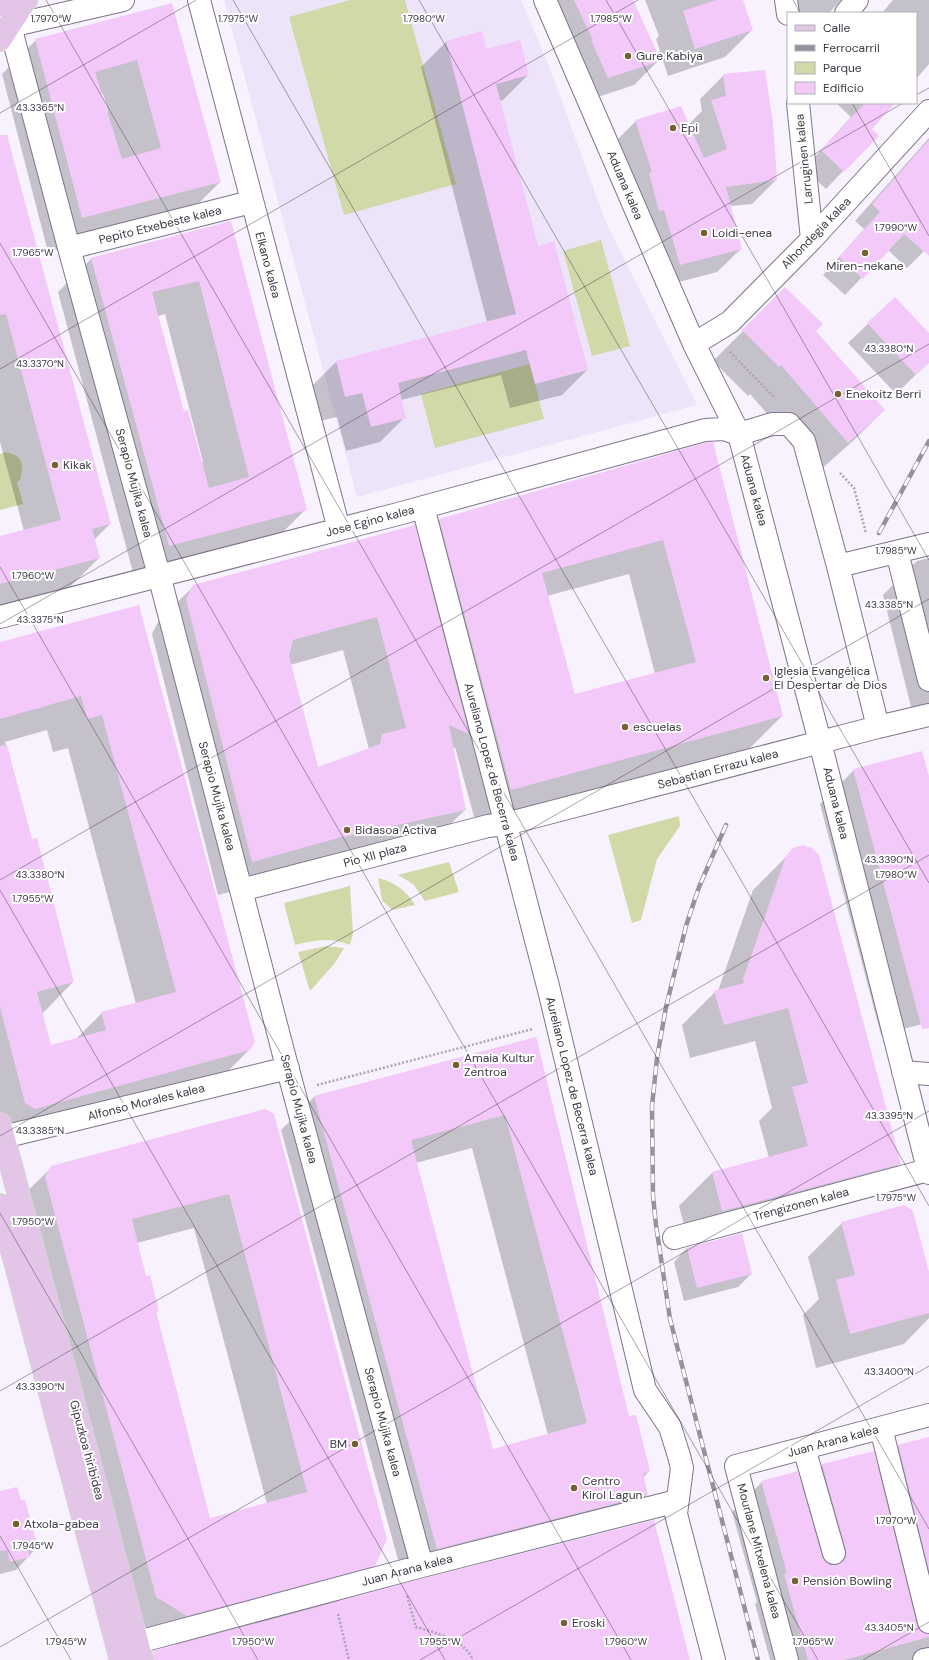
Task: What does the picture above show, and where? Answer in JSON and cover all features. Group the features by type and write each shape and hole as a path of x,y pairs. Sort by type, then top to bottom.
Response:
{"main road":[{"path":"0,4 3,0"},
{"path":"5,33 26,0"},
{"name":"Gipuzkoa hiribidea","path":"2,1131 140,1651"},
{"name":"Gipuzkoa hiribidea","path":"0,1205 121,1660"}],"street":[{"path":"5,33 123,0"},
{"name":"Elkano kalea","path":"199,0 339,529"},
{"name":"Aduana kalea","path":"545,0 694,344 739,434 820,742 929,1171"},
{"path":"786,0 788,12"},
{"path":"847,12 857,0"},
{"name":"Serapio Mujika kalea","path":"5,33 69,248 159,575 288,1068 422,1566"},
{"name":"Larruginen kalea","path":"798,104 812,239"},
{"name":"Alhondegia kalea","path":"694,344 730,322 812,239 929,111"},
{"name":"Pepito Etxebeste kalea","path":"69,248 252,202"},
{"path":"739,434 772,424 789,424 804,441 838,566 878,727"},
{"name":"Jose Egino kalea","path":"0,617 423,507 705,430 724,429 739,434"},
{"name":"Aureliano Lopez de Becerra kalea","path":"423,507 557,1023 645,1390 670,1427 682,1468 676,1514 714,1660"},
{"path":"838,566 929,544"},
{"path":"897,552 929,680"},
{"name":"Sebastian Errazu kalea","path":"507,829 820,742 929,715"},
{"name":"Pio XII plaza","path":"242,890 488,826 507,829"},
{"name":"Pio XII plaza","path":"390,864 507,829"},
{"name":"Pio XII plaza","path":"267,883 276,891 285,893 338,879"},
{"name":"Alfonso Morales kalea","path":"2,1131 288,1068"},
{"path":"903,1072 929,1074"},
{"name":"Trengizonen kalea","path":"674,1238 929,1171"},
{"name":"Juan Arana kalea","path":"736,1466 929,1416"},
{"path":"881,1428 929,1622"},
{"path":"804,1448 834,1553"},
{"name":"Mourlane Mitxelena kalea","path":"736,1466 787,1660"},
{"name":"Juan Arana kalea","path":"140,1651 422,1566 678,1493"},
{"path":"924,1660 929,1659"}],"path":[{"path":"295,1094 302,1089 557,1023"},
{"path":"408,1599 416,1627 447,1636 470,1652 474,1660"},
{"path":"338,1614 349,1660"}],"shaded area":[{"path":"224,0 521,0 551,71 605,220 697,405 357,497"}],"green space":[{"path":"350,0 405,0 456,184 344,215 289,17"},
{"path":"601,240 630,346 592,356 563,251"},
{"path":"530,364 544,419 435,448 421,394"},
{"path":"5,452 16,455 21,461 22,469 20,480 17,482 23,504 0,510 0,454"},
{"path":"679,816 680,826 657,859 641,920 632,923 608,835"},
{"path":"449,862 459,892 425,901 413,884 398,875"},
{"path":"378,878 384,879 399,887 408,895 415,905 392,910 382,900"},
{"path":"350,886 353,934 350,945 343,942 323,940 295,945 284,903"},
{"path":"326,946 344,948 335,963 310,991 298,952"}],"building":[{"path":"574,0 633,0 657,52 657,62 608,78 591,40 593,40"},
{"path":"716,0 743,0 753,30 695,49 683,11"},
{"path":"172,3 221,182 82,218 35,39","holes":["137,60 161,148 122,159 95,72"]},
{"path":"482,31 486,49 520,40 529,75 496,84 538,246 554,241 588,370 535,384 526,350 398,383 406,418 371,427 362,393 345,397 336,361 516,314 446,41"},
{"path":"765,70 773,123 777,180 726,187 742,249 680,265 664,210 659,211 649,173 652,172 635,120 681,106 704,158 727,149 711,100 726,96 723,74"},
{"path":"864,104 894,104 872,129 879,136 844,172 821,150"},
{"path":"0,135 7,135 111,524 92,529 100,558 0,584 0,536 61,520 6,314 0,315"},
{"path":"929,140 929,256 904,234 863,279 839,257 880,212 872,204"},
{"path":"231,221 307,510 169,546 91,258","holes":["199,281 249,477 209,488 188,410 184,411 152,292"]},
{"path":"785,287 823,324 816,331 885,410 848,443 781,365 779,367 742,330"},
{"path":"895,297 929,333 929,363 916,375 867,323"},
{"path":"708,442 713,442 783,716 511,790 439,519","holes":["663,540 696,662 575,694 542,573"]},
{"path":"415,525 469,734 449,725 466,810 338,838 252,862 186,599 193,585","holes":["377,617 406,728 382,734 380,744 318,767 289,656 293,640"]},
{"path":"139,605 255,1042 250,1050 35,1109 25,1103 0,1007 0,746 7,745 32,839 37,838 74,982 37,992 51,1045 106,1030 101,1012 176,992 102,715 87,719 81,696 0,719 0,642"},
{"path":"922,751 929,776 929,1028 922,1029 853,769"},
{"path":"803,845 812,848 819,855 901,1164 722,1211 712,1172 808,1146 792,1087 808,1083 788,1008 724,1025 714,991 744,983 743,979 786,856 793,848"},
{"path":"536,1037 629,1416 636,1415 650,1471 643,1474 648,1495 437,1549 314,1096","holes":["505,1115 587,1423 493,1449 411,1140"]},
{"path":"265,1109 274,1114 387,1539 375,1566 187,1616 156,1597 45,1177 51,1166","holes":["229,1194 307,1492 210,1518 156,1312 159,1311 150,1275 146,1276 132,1219"]},
{"path":"904,1205 913,1211 929,1272 929,1313 850,1334 836,1280 855,1275 841,1222"},
{"path":"742,1233 752,1274 697,1288 687,1248"},
{"path":"929,1437 929,1570 898,1445"},
{"path":"874,1451 917,1625 920,1631 929,1634 929,1637 844,1660 808,1660 784,1574 787,1573 761,1481 798,1471 822,1556 826,1562 831,1565 837,1565 843,1561 846,1556 846,1550 822,1464"},
{"name":"Atxola-gabea","path":"17,1487 21,1500 25,1500 38,1548 28,1550 30,1557 10,1562 7,1550 0,1551 0,1491"},
{"path":"654,1520 690,1660 154,1660 153,1651 425,1578"}],"railway":[{"path":"879,533 929,441"},
{"path":"726,825 699,887 686,926 666,1007 657,1058 652,1106 653,1196 670,1319 758,1660"}],"place":[{"name":"Gure Kabiya","path":"628,56"},
{"name":"Epi","path":"673,128"},
{"name":"Loidi-enea","path":"704,233"},
{"name":"Miren-nekane","path":"865,253"},
{"name":"Enekoitz Berri","path":"838,394"},
{"name":"Kikak","path":"55,465"},
{"name":"Iglesia Evangélica El Despertar de Dios","path":"766,678"},
{"name":"escuelas","path":"625,727"},
{"name":"Bidasoa Activa","path":"347,830"},
{"name":"Amaia Kultur Zentroa","path":"456,1065"},
{"name":"BM","path":"355,1444"},
{"name":"Centro Kirol Lagun","path":"574,1488"},
{"name":"Atxola-gabea","path":"16,1524"},
{"name":"Pensión Bowling","path":"795,1581"},
{"name":"Eroski","path":"564,1623"}]}
